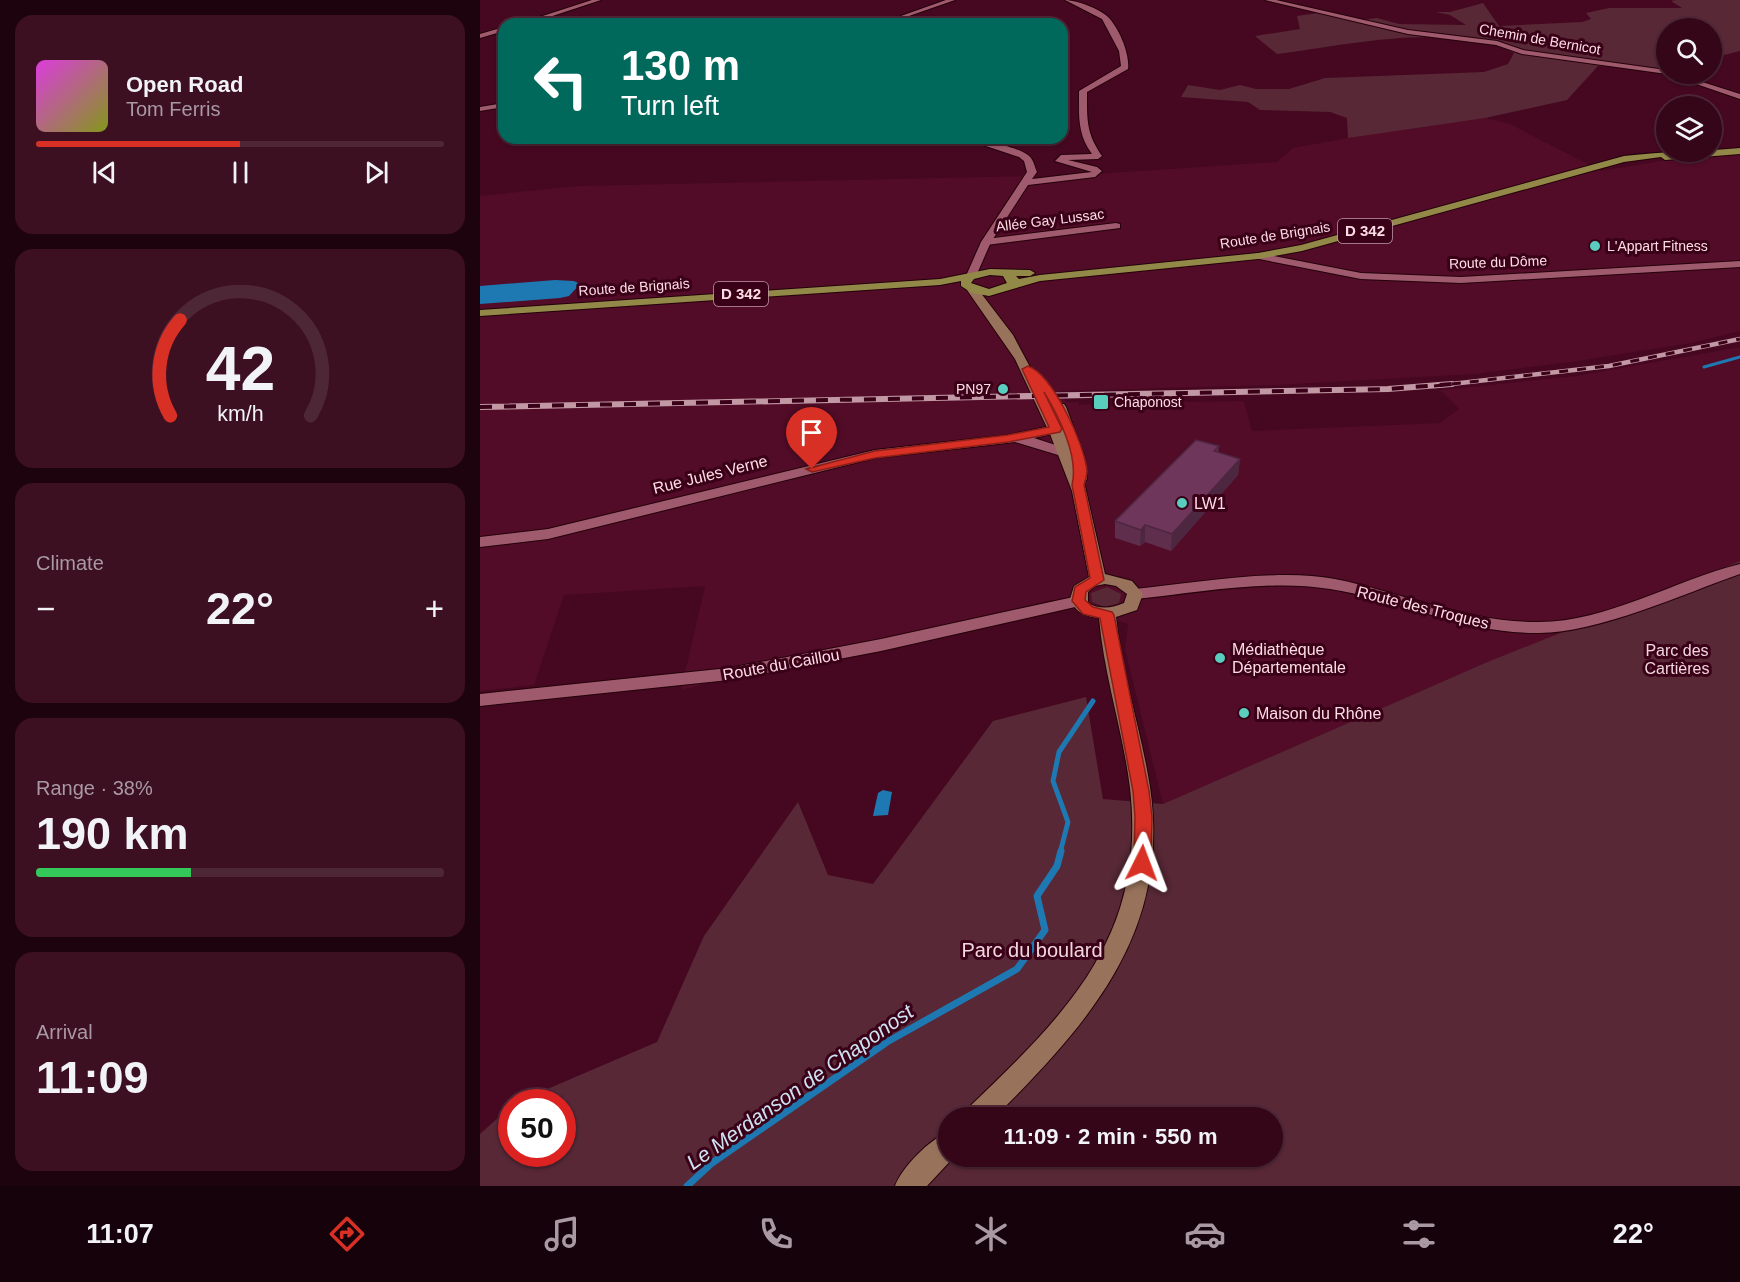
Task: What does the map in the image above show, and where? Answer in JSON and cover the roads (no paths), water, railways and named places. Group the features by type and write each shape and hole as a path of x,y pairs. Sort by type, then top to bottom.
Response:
{"main road":[{"name":"Route de Brignais","path":"1722,148 1740,149"},
{"name":"Route de Brignais","path":"1598,167 1670,156 1740,149"},
{"name":"Route de Brignais","path":"1005,277 1040,278 1258,256 1286,251 1331,242 1462,201 1624,159 1656,155"},
{"path":"970,282 1005,277 1000,291 988,307"},
{"name":"Route de Brignais","path":"480,313 940,282 970,282"},
{"name":"Route de Brignais","path":"480,318 970,282"},
{"path":"970,282 1000,291"},
{"path":"970,282 1028,369 1056,429 1063,452 1078,485 1097,580"},
{"path":"1028,369 1048,390 1063,416 1081,472 1078,485"},
{"path":"1097,580 1120,581 1135,594 1131,606 1107,615 1088,611 1078,601 1080,590 1097,580"},
{"path":"987,1107 1068,1024 1095,990 1123,936 1137,897 1144,849 1143,808 1107,615"},
{"path":"908,1186 938,1154"}],"street":[{"path":"540,18 598,0"},
{"path":"904,16 952,0"},
{"path":"1025,183 1095,174 1097,171 1094,169 1059,161 1061,158 1098,156 1087,141 1083,123 1083,91 1125,67 1123,51 1105,18 1068,0"},
{"name":"Chemin de Bernicot","path":"1268,0 1408,33 1493,42 1526,53 1656,71"},
{"path":"480,36 498,31"},
{"path":"1701,84 1740,97"},
{"path":"480,109 498,106"},
{"path":"970,282 986,242 1032,172 1028,160 1022,155 986,144"},
{"name":"Allée Gay Lussac","path":"986,242 1116,226"},
{"path":"1286,251 1290,260 1303,264"},
{"name":"Route du Dôme","path":"1258,256 1361,276 1461,280 1740,264"},
{"path":"978,260 1005,277"},
{"name":"Rue Jules Verne","path":"480,542 548,534 875,454 1008,439 1056,429"},
{"path":"1008,439 1034,441 1063,452"},
{"name":"Route des Troques","path":"1135,594 1295,579 1334,584 1486,626 1541,627 1589,621 1740,569"},
{"name":"Route du Caillou","path":"480,700 729,674 831,655 1042,607 1078,601"}],"water":[{"path":"555,280 574,281 580,284 569,296 560,298 480,304 480,286"},
{"path":"883,790 892,792 888,815 873,816 878,793"}],"waterway":[{"path":"1704,367 1740,357"},
{"name":"Le Merdanson de Chaponost","path":"1060,853 1068,822 1053,781 1059,752 1093,701"},
{"name":"Le Merdanson de Chaponost","path":"687,1186 712,1163 887,1042 1017,969 1045,930 1037,896 1057,866 1061,851"}],"railway":[{"path":"1450,384 1609,366 1740,339"},
{"path":"480,407 1388,389 1450,384"},
{"path":"1434,386 1450,384"}],"place":[{"name":"L'Appart Fitness","path":"1595,246"},
{"name":"PN97","path":"1003,389"},
{"name":"Chaponost","path":"1101,402"},
{"name":"LW1","path":"1182,503"},
{"name":"Médiathèque Départementale","path":"1220,658"},
{"name":"Maison du Rhône","path":"1244,713"}],"park label":[{"name":"Parc des Cartières","path":"1677,659"},
{"name":"Parc du boulard","path":"1032,950"}]}
